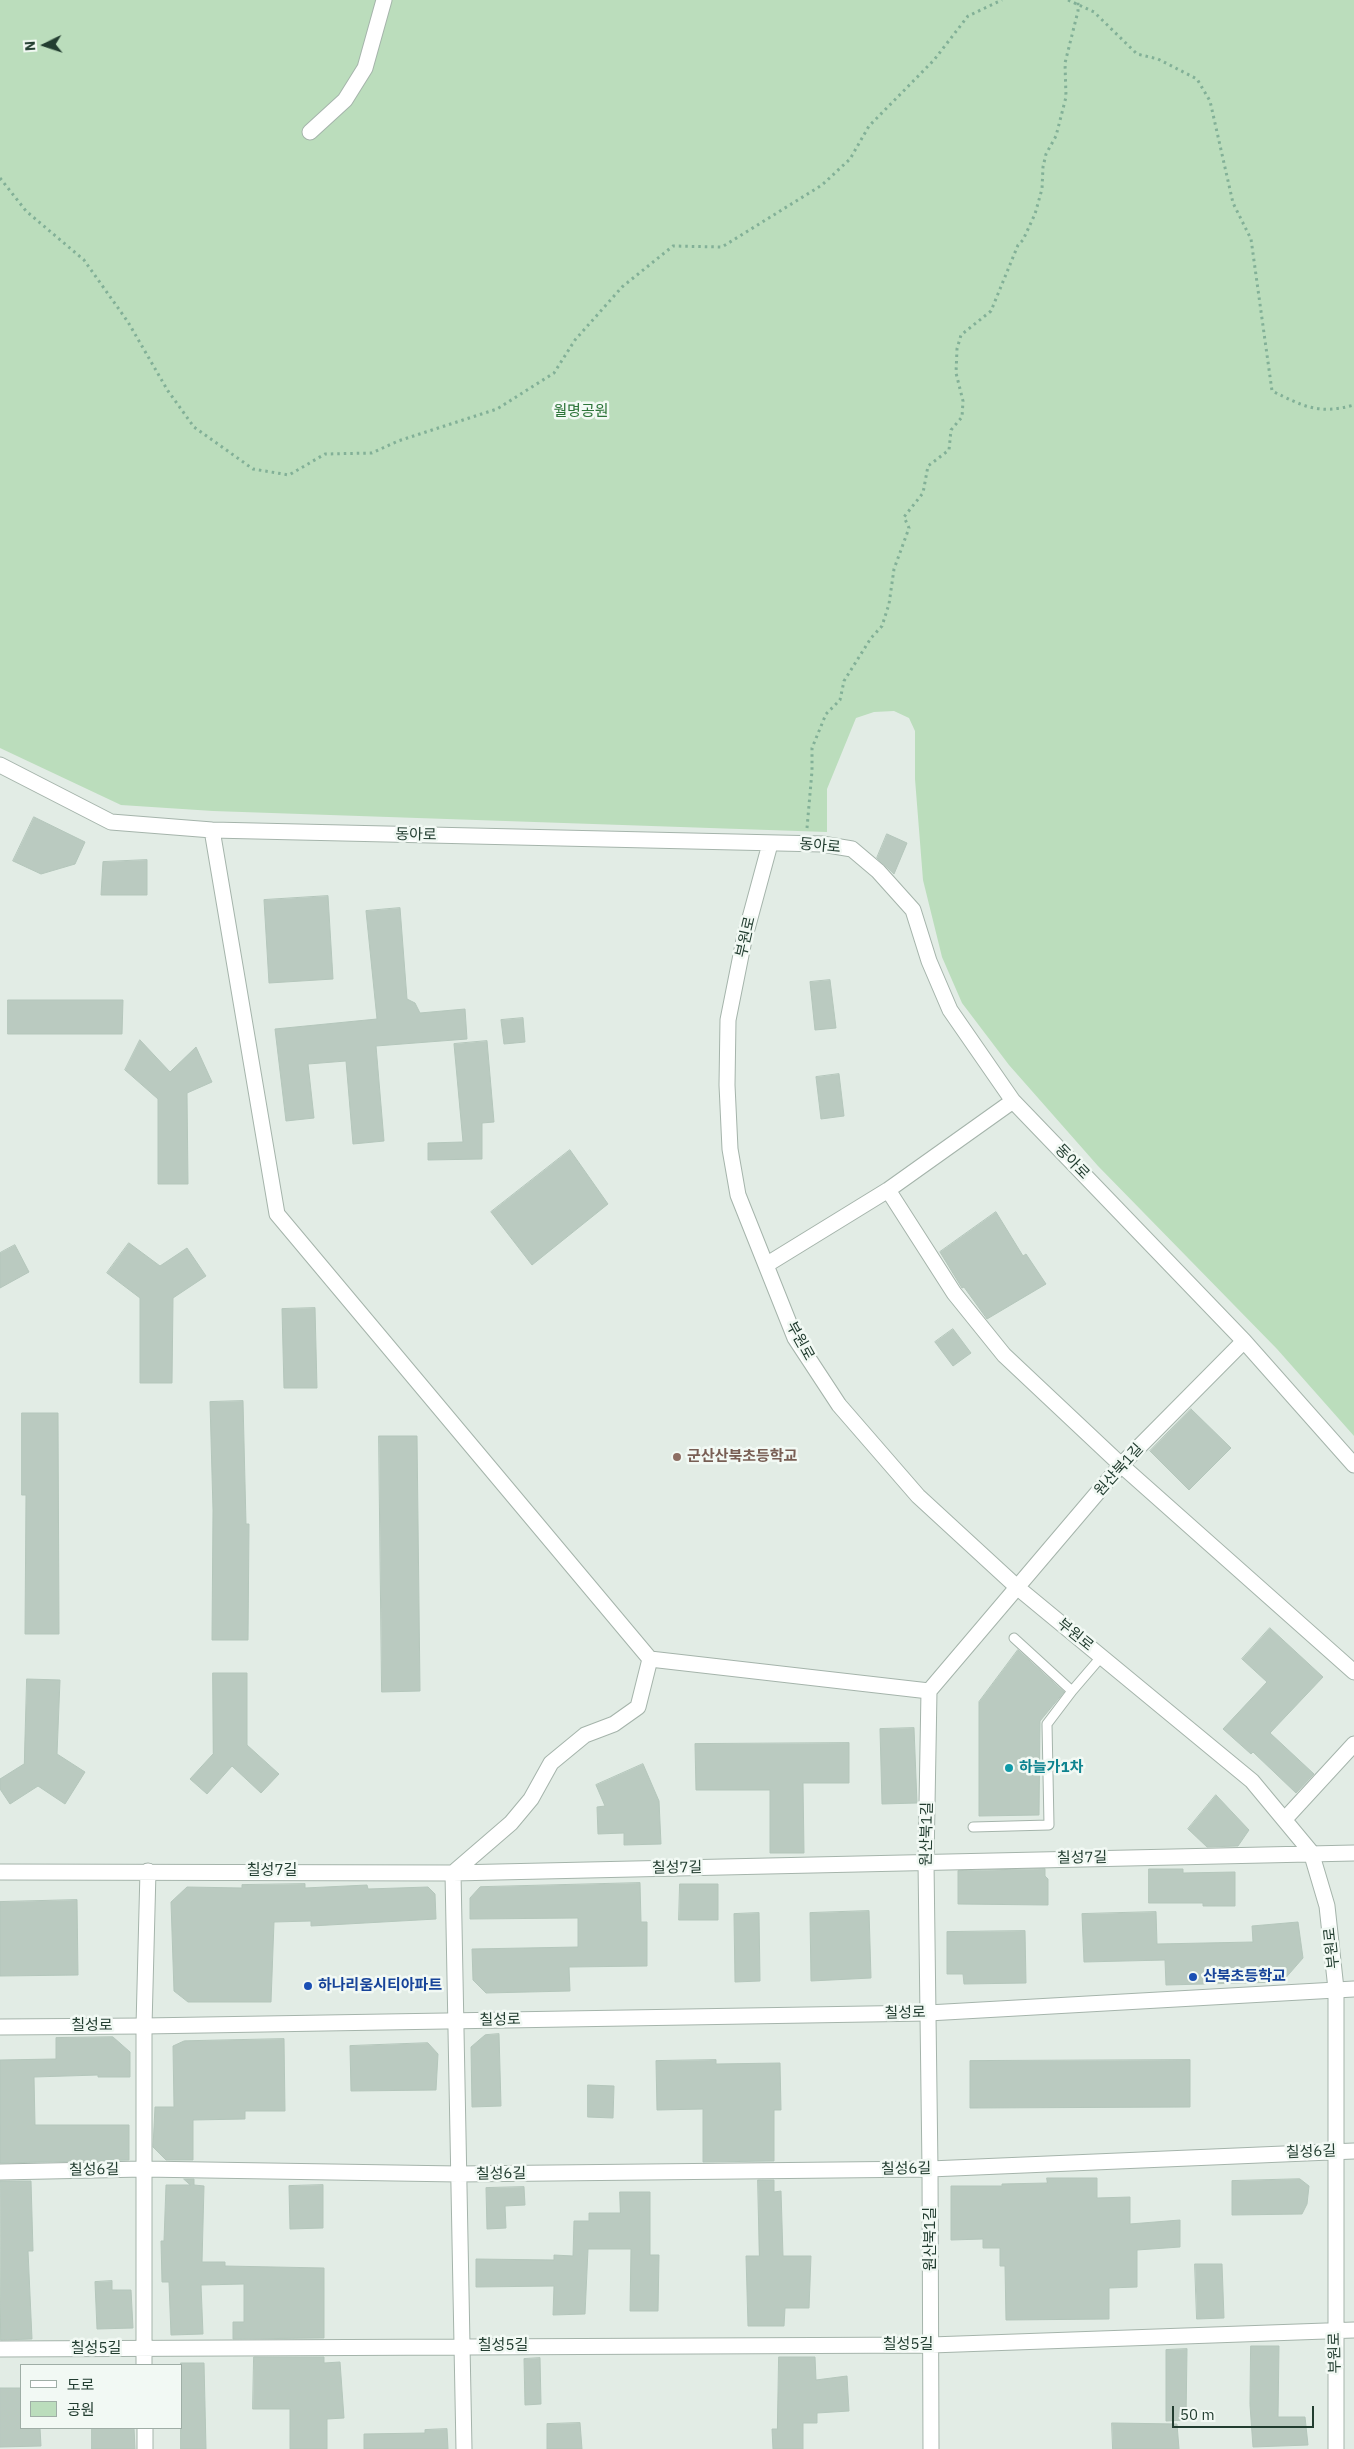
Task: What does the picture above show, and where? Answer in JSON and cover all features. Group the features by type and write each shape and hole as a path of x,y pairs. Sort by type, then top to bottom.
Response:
{"street":[{"path":"310,132 345,100 366,68 384,0"},
{"name":"동아로","path":"0,765 112,822 212,830 822,844 852,849 878,871 913,910 929,961 950,1010 1013,1101 1244,1341 1354,1465"},
{"path":"212,830 277,1214 650,1659 929,1691"},
{"name":"부원로","path":"770,844 744,940 728,1020 727,1061 730,1149 738,1195 795,1338 839,1405 918,1496 1018,1588 1252,1781 1311,1852 1327,1906 1336,1989 1336,2449"},
{"path":"766,1265 888,1190 1013,1101"},
{"path":"888,1190 954,1293 1004,1355 1121,1465 1354,1672"},
{"name":"원산북1길","path":"931,2449 926,1862 929,1691 1121,1465 1244,1341"},
{"path":"454,2021 453,1873 511,1823 531,1799 551,1763 585,1736 614,1724 638,1707 650,1659"},
{"path":"1285,1820 1354,1744"},
{"name":"칠성7길","path":"0,1872 453,1873 1311,1852 1354,1853"},
{"path":"144,2364 144,2026 148,1871"},
{"name":"칠성로","path":"0,2027 928,2013 1354,1989"},
{"name":"칠성6길","path":"454,2021 460,2244"},
{"name":"칠성6길","path":"0,2172 143,2169 458,2174 930,2169 1354,2151"},
{"name":"칠성5길","path":"460,2244 464,2449"},
{"name":"칠성5길","path":"0,2349 931,2345 1354,2330"},
{"path":"145,2429 145,2449"}],"lane":[{"path":"1014,1638 1072,1691"},
{"path":"973,1827 1049,1825 1047,1724 1102,1656"}],"path":[{"path":"0,178 26,211 84,260 128,322 168,392 194,427 253,469 289,475 324,454 372,453 398,441 497,410 554,373 575,340 622,287 673,246 722,247 822,185 850,159 868,126 934,60 968,16 1002,0"},
{"path":"1068,0 1094,12 1137,54 1158,59 1198,78 1210,101 1233,203 1251,239 1272,391 1308,409 1354,406"},
{"path":"804,844 812,771 812,748 826,714 840,700 844,681 871,638 882,626 889,604 894,569 909,528 904,517 923,493 928,466 949,450 951,430 962,416 963,401 956,373 957,349 961,335 991,311 1018,245 1023,240 1035,214 1042,189 1046,154 1056,136 1066,97 1065,63 1078,0"}],"green space":[{"name":"월명공원","path":"0,0 1354,0 1354,1436 1277,1349 1098,1166 1009,1065 962,1003 942,957 923,880 915,779 915,731 909,718 894,711 874,712 856,718 827,789 827,832 213,811 121,805 0,748"}],"building":[{"path":"34,817 85,842 75,864 41,874 13,861"},
{"path":"887,834 907,843 894,874 877,858"},
{"path":"147,860 147,895 101,895 103,862"},
{"path":"328,896 333,979 269,983 264,900"},
{"path":"400,908 407,999 415,1003 420,1013 465,1009 467,1039 376,1046 384,1141 353,1144 346,1061 308,1064 314,1118 286,1121 275,1029 377,1019 366,911"},
{"path":"830,980 836,1028 815,1030 810,982"},
{"path":"8,1000 123,1000 122,1034 8,1034"},
{"path":"523,1018 525,1042 504,1044 501,1020"},
{"path":"140,1040 170,1072 196,1047 212,1082 187,1093 188,1184 158,1184 158,1099 125,1070"},
{"path":"487,1041 494,1122 482,1123 482,1159 428,1160 428,1143 463,1142 454,1044"},
{"path":"839,1074 844,1116 821,1119 816,1077"},
{"path":"570,1150 608,1204 532,1265 491,1212"},
{"path":"996,1212 1023,1256 1026,1254 1046,1284 987,1319 964,1287 962,1288 940,1252"},
{"path":"129,1243 160,1266 187,1248 206,1276 173,1298 172,1383 140,1383 140,1298 107,1273"},
{"path":"15,1245 29,1272 0,1288 0,1253"},
{"path":"315,1308 317,1388 284,1388 282,1309"},
{"path":"953,1329 971,1353 953,1366 935,1342"},
{"path":"243,1401 246,1524 249,1524 248,1640 212,1640 213,1510 210,1402"},
{"path":"1191,1409 1231,1448 1189,1490 1150,1451"},
{"path":"22,1413 58,1413 59,1634 25,1634 26,1495 22,1495"},
{"path":"379,1436 417,1436 420,1691 382,1692"},
{"path":"1270,1628 1323,1677 1270,1733 1314,1774 1296,1793 1253,1752 1251,1754 1223,1729 1267,1682 1242,1659"},
{"name":"하늘가1차","path":"1018,1650 1064,1692 1040,1721 1039,1815 979,1816 979,1702"},
{"path":"213,1673 247,1673 247,1745 279,1774 261,1793 232,1766 207,1794 190,1779 213,1754"},
{"path":"27,1679 60,1680 57,1754 85,1772 65,1804 38,1786 10,1804 0,1789 0,1779 24,1764"},
{"path":"914,1728 917,1803 882,1804 880,1729"},
{"path":"849,1743 849,1783 803,1783 804,1853 770,1853 770,1790 696,1790 695,1744"},
{"path":"643,1764 659,1801 661,1844 624,1845 624,1833 598,1834 597,1807 605,1806 596,1785"},
{"path":"1216,1795 1249,1830 1238,1846 1207,1847 1188,1829"},
{"path":"1045,1869 1045,1876 1048,1879 1048,1905 958,1904 958,1871"},
{"path":"1149,1869 1183,1869 1183,1873 1235,1872 1235,1906 1203,1906 1203,1903 1149,1903"},
{"path":"640,1883 641,1922 647,1922 647,1966 569,1967 570,1991 486,1993 473,1980 472,1949 578,1947 578,1918 470,1919 470,1898 480,1887"},
{"path":"305,1884 305,1888 367,1885 368,1889 428,1887 435,1894 436,1919 311,1926 311,1921 274,1922 271,2002 188,2002 174,1991 171,1902 187,1887 242,1888 242,1885"},
{"path":"680,1884 718,1884 718,1920 679,1920"},
{"path":"77,1900 78,1975 0,1976 0,1902"},
{"path":"869,1911 871,1978 811,1981 810,1913"},
{"path":"1156,1912 1157,1944 1253,1942 1252,1926 1298,1922 1303,1958 1282,1982 1166,1985 1165,1960 1084,1962 1082,1914"},
{"path":"759,1913 760,1981 735,1982 734,1914"},
{"path":"1025,1931 1026,1983 964,1984 963,1974 947,1974 947,1932"},
{"path":"499,2034 501,2106 472,2107 471,2047 485,2035"},
{"path":"113,2037 130,2052 130,2077 98,2077 98,2075 34,2077 35,2125 129,2125 129,2160 0,2163 0,2060 56,2059 56,2038"},
{"path":"284,2039 285,2111 245,2111 245,2119 193,2120 193,2160 166,2160 153,2147 155,2107 174,2107 173,2046 184,2041"},
{"path":"428,2043 438,2054 436,2090 351,2091 350,2046"},
{"path":"716,2060 716,2064 780,2063 781,2110 774,2110 774,2161 703,2162 703,2109 657,2110 656,2061"},
{"path":"1190,2060 1190,2107 970,2108 970,2061"},
{"path":"588,2085 614,2086 613,2118 588,2117"},
{"path":"1047,2178 1097,2178 1097,2198 1130,2197 1130,2224 1180,2220 1180,2247 1137,2250 1137,2287 1109,2288 1109,2319 1006,2320 1005,2266 1000,2266 1000,2248 983,2248 983,2239 951,2240 951,2186 1002,2186 1002,2184 1047,2183"},
{"path":"184,2179 194,2179 194,2185 204,2186 202,2262 225,2262 225,2266 324,2268 324,2338 233,2339 233,2322 244,2322 244,2284 201,2285 203,2334 171,2335 169,2282 162,2282 161,2241 164,2241 166,2185 190,2185"},
{"path":"1300,2179 1309,2186 1307,2204 1302,2214 1232,2215 1232,2181"},
{"path":"758,2180 774,2180 774,2192 781,2191 783,2256 811,2256 809,2308 785,2308 784,2326 748,2326 746,2256 759,2256"},
{"path":"0,2181 31,2181 33,2251 28,2251 32,2339 1,2340"},
{"path":"323,2185 323,2228 290,2229 289,2186"},
{"path":"524,2187 525,2205 505,2206 506,2228 487,2229 486,2188"},
{"path":"620,2192 650,2192 650,2255 659,2255 658,2311 630,2311 631,2249 588,2249 585,2314 553,2315 554,2286 476,2287 476,2259 554,2260 554,2255 573,2256 574,2221 589,2221 589,2213 620,2213"},
{"path":"1195,2264 1222,2264 1224,2318 1197,2319"},
{"path":"112,2281 112,2290 131,2290 133,2328 97,2329 95,2282"},
{"path":"1251,2346 1279,2346 1278,2417 1305,2417 1308,2445 1253,2447 1250,2405"},
{"path":"1187,2349 1186,2420 1166,2421 1166,2350"},
{"path":"254,2357 324,2357 324,2363 340,2362 344,2418 327,2419 327,2449 290,2449 290,2409 253,2409"},
{"path":"779,2357 815,2357 816,2380 847,2376 849,2411 817,2413 817,2423 803,2423 803,2449 773,2449 772,2429 777,2429"},
{"path":"540,2358 541,2404 525,2405 524,2359"},
{"path":"204,2363 206,2449 181,2449 181,2364"},
{"path":"0,2388 20,2388 20,2429 40,2429 41,2446 0,2447"},
{"path":"580,2423 582,2449 547,2449 547,2424"},
{"path":"1112,2423 1177,2424 1179,2449 1113,2449"},
{"path":"92,2429 134,2429 135,2449 92,2449"},
{"path":"447,2429 448,2449 364,2449 364,2434 425,2433 425,2430"}],"place":[{"name":"군산산북초등학교","path":"677,1457"},
{"name":"하늘가1차","path":"1009,1768"},
{"name":"산북초등학교","path":"1193,1977"},
{"name":"하나리움시티아파트","path":"308,1986"}]}
